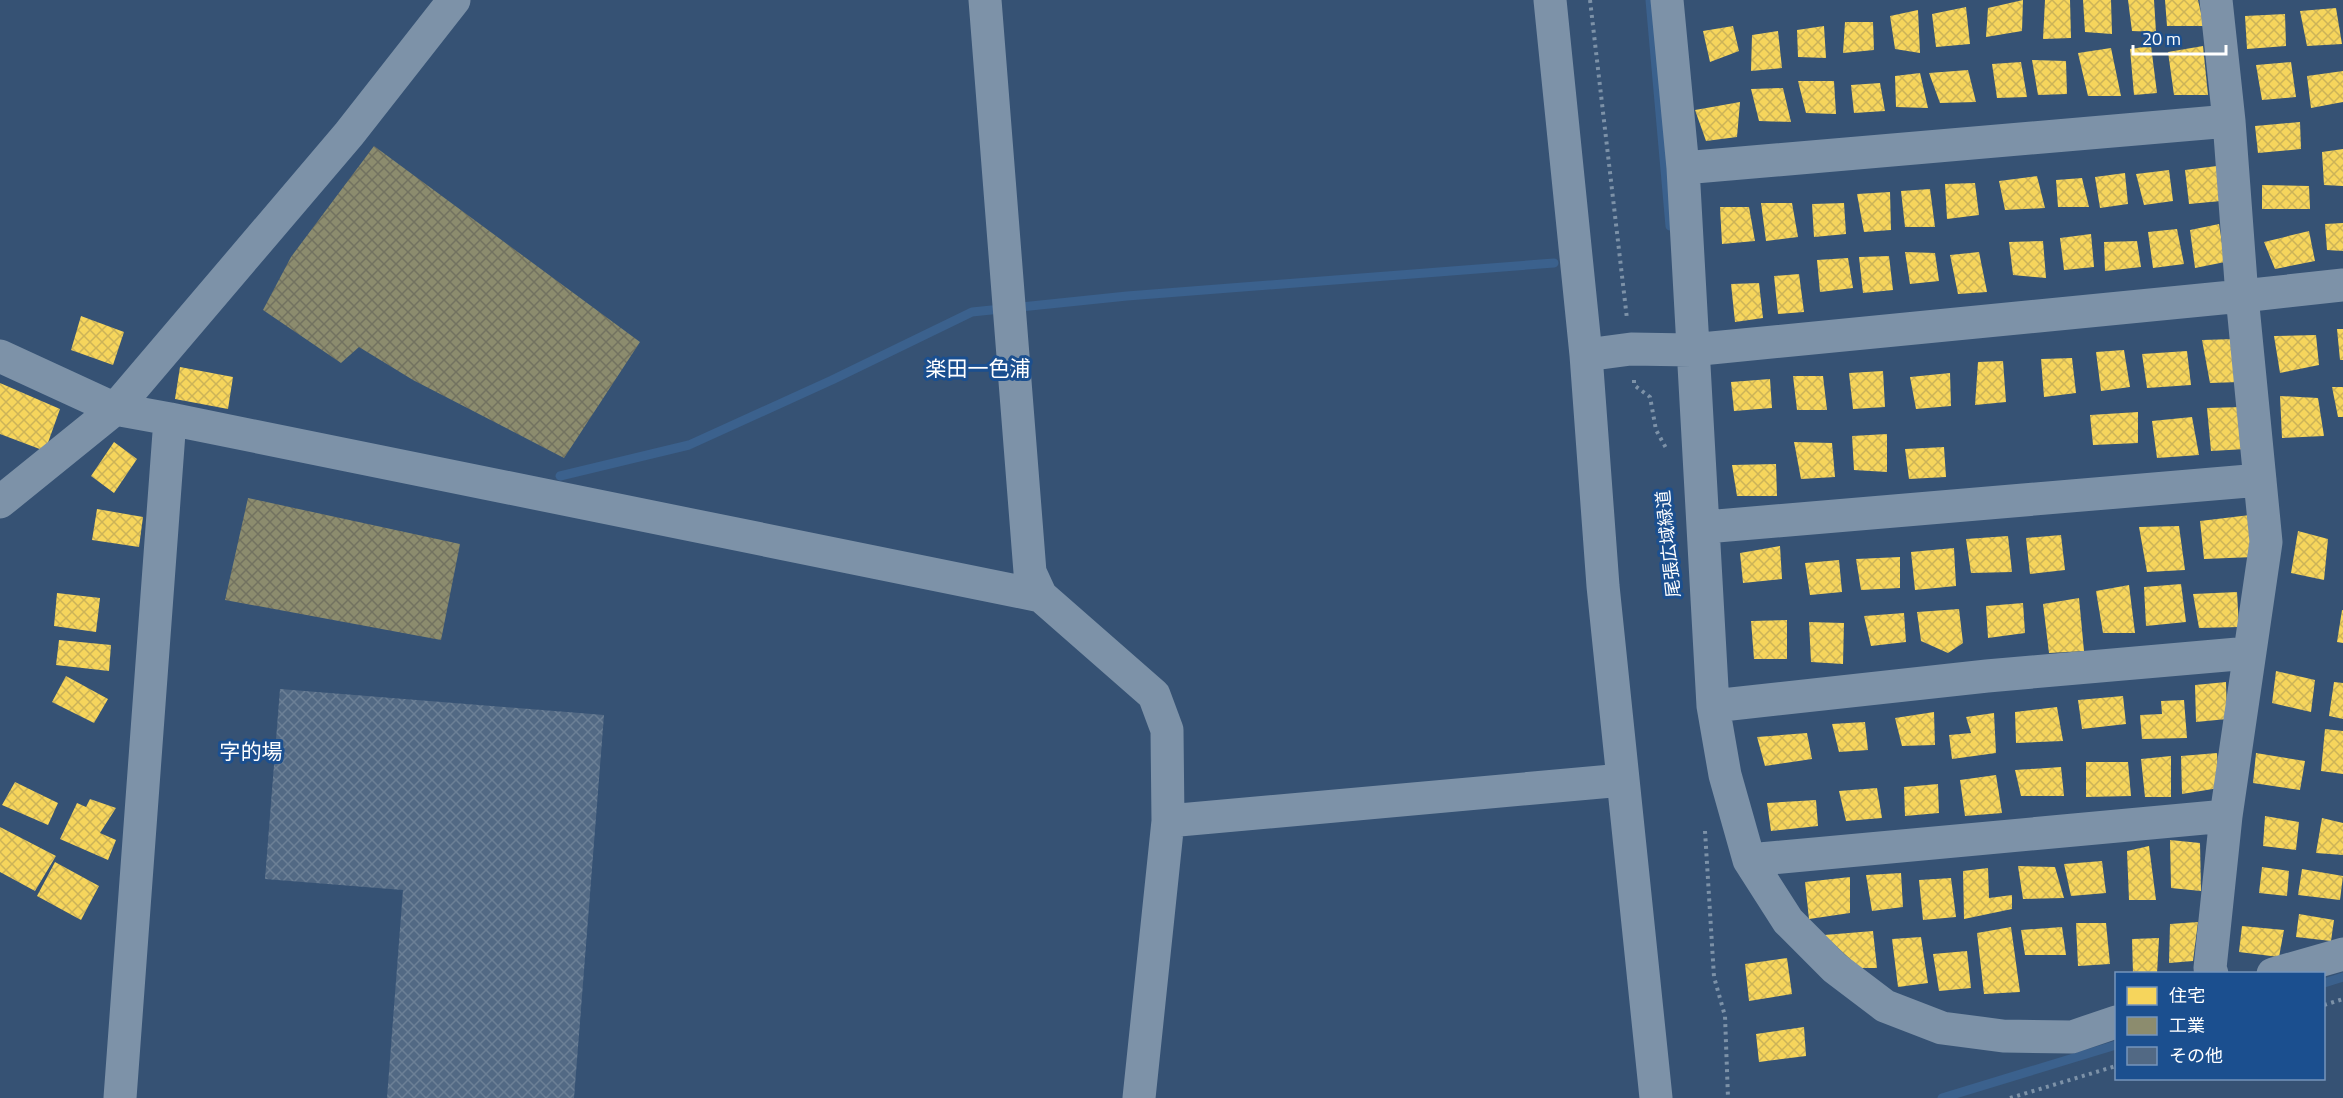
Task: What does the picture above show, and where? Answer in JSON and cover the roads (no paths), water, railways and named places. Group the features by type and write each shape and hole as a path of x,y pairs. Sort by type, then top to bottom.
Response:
{"street":[{"path":"0,502 115,409 349,134 454,0"},
{"path":"985,0 1030,572 1041,596 1154,695 1167,730 1168,821 1140,1098"},
{"path":"1550,0 1586,355 1603,586 1656,1098"},
{"path":"1666,0 1683,168 1691,350 1705,527 1713,706 1725,775 1749,860 1788,921 1835,968 1885,1006 1942,1028 2003,1036 2072,1037 2115,1022"},
{"path":"2211,972 2226,816 2266,542 2242,296 2229,121 2216,0"},
{"path":"1683,168 2229,121"},
{"path":"1586,355 1631,349 1691,350 2343,285"},
{"path":"0,356 115,409 1041,596"},
{"path":"120,1098 170,419"},
{"path":"1705,527 2260,480"},
{"path":"1713,706 1987,676 2249,653"},
{"path":"1168,821 1623,780"},
{"path":"1749,860 2226,816"},
{"path":"2280,972 2343,954"}],"waterway":[{"path":"1650,0 1670,226"},
{"path":"560,476 689,445 832,380 972,312 1127,296 1554,263"},
{"path":"2325,983 2343,977"},
{"path":"1942,1098 2115,1045"}],"district":[{"name":"楽田一色浦","path":"978,368"},
{"name":"字的場","path":"251,751"}]}
